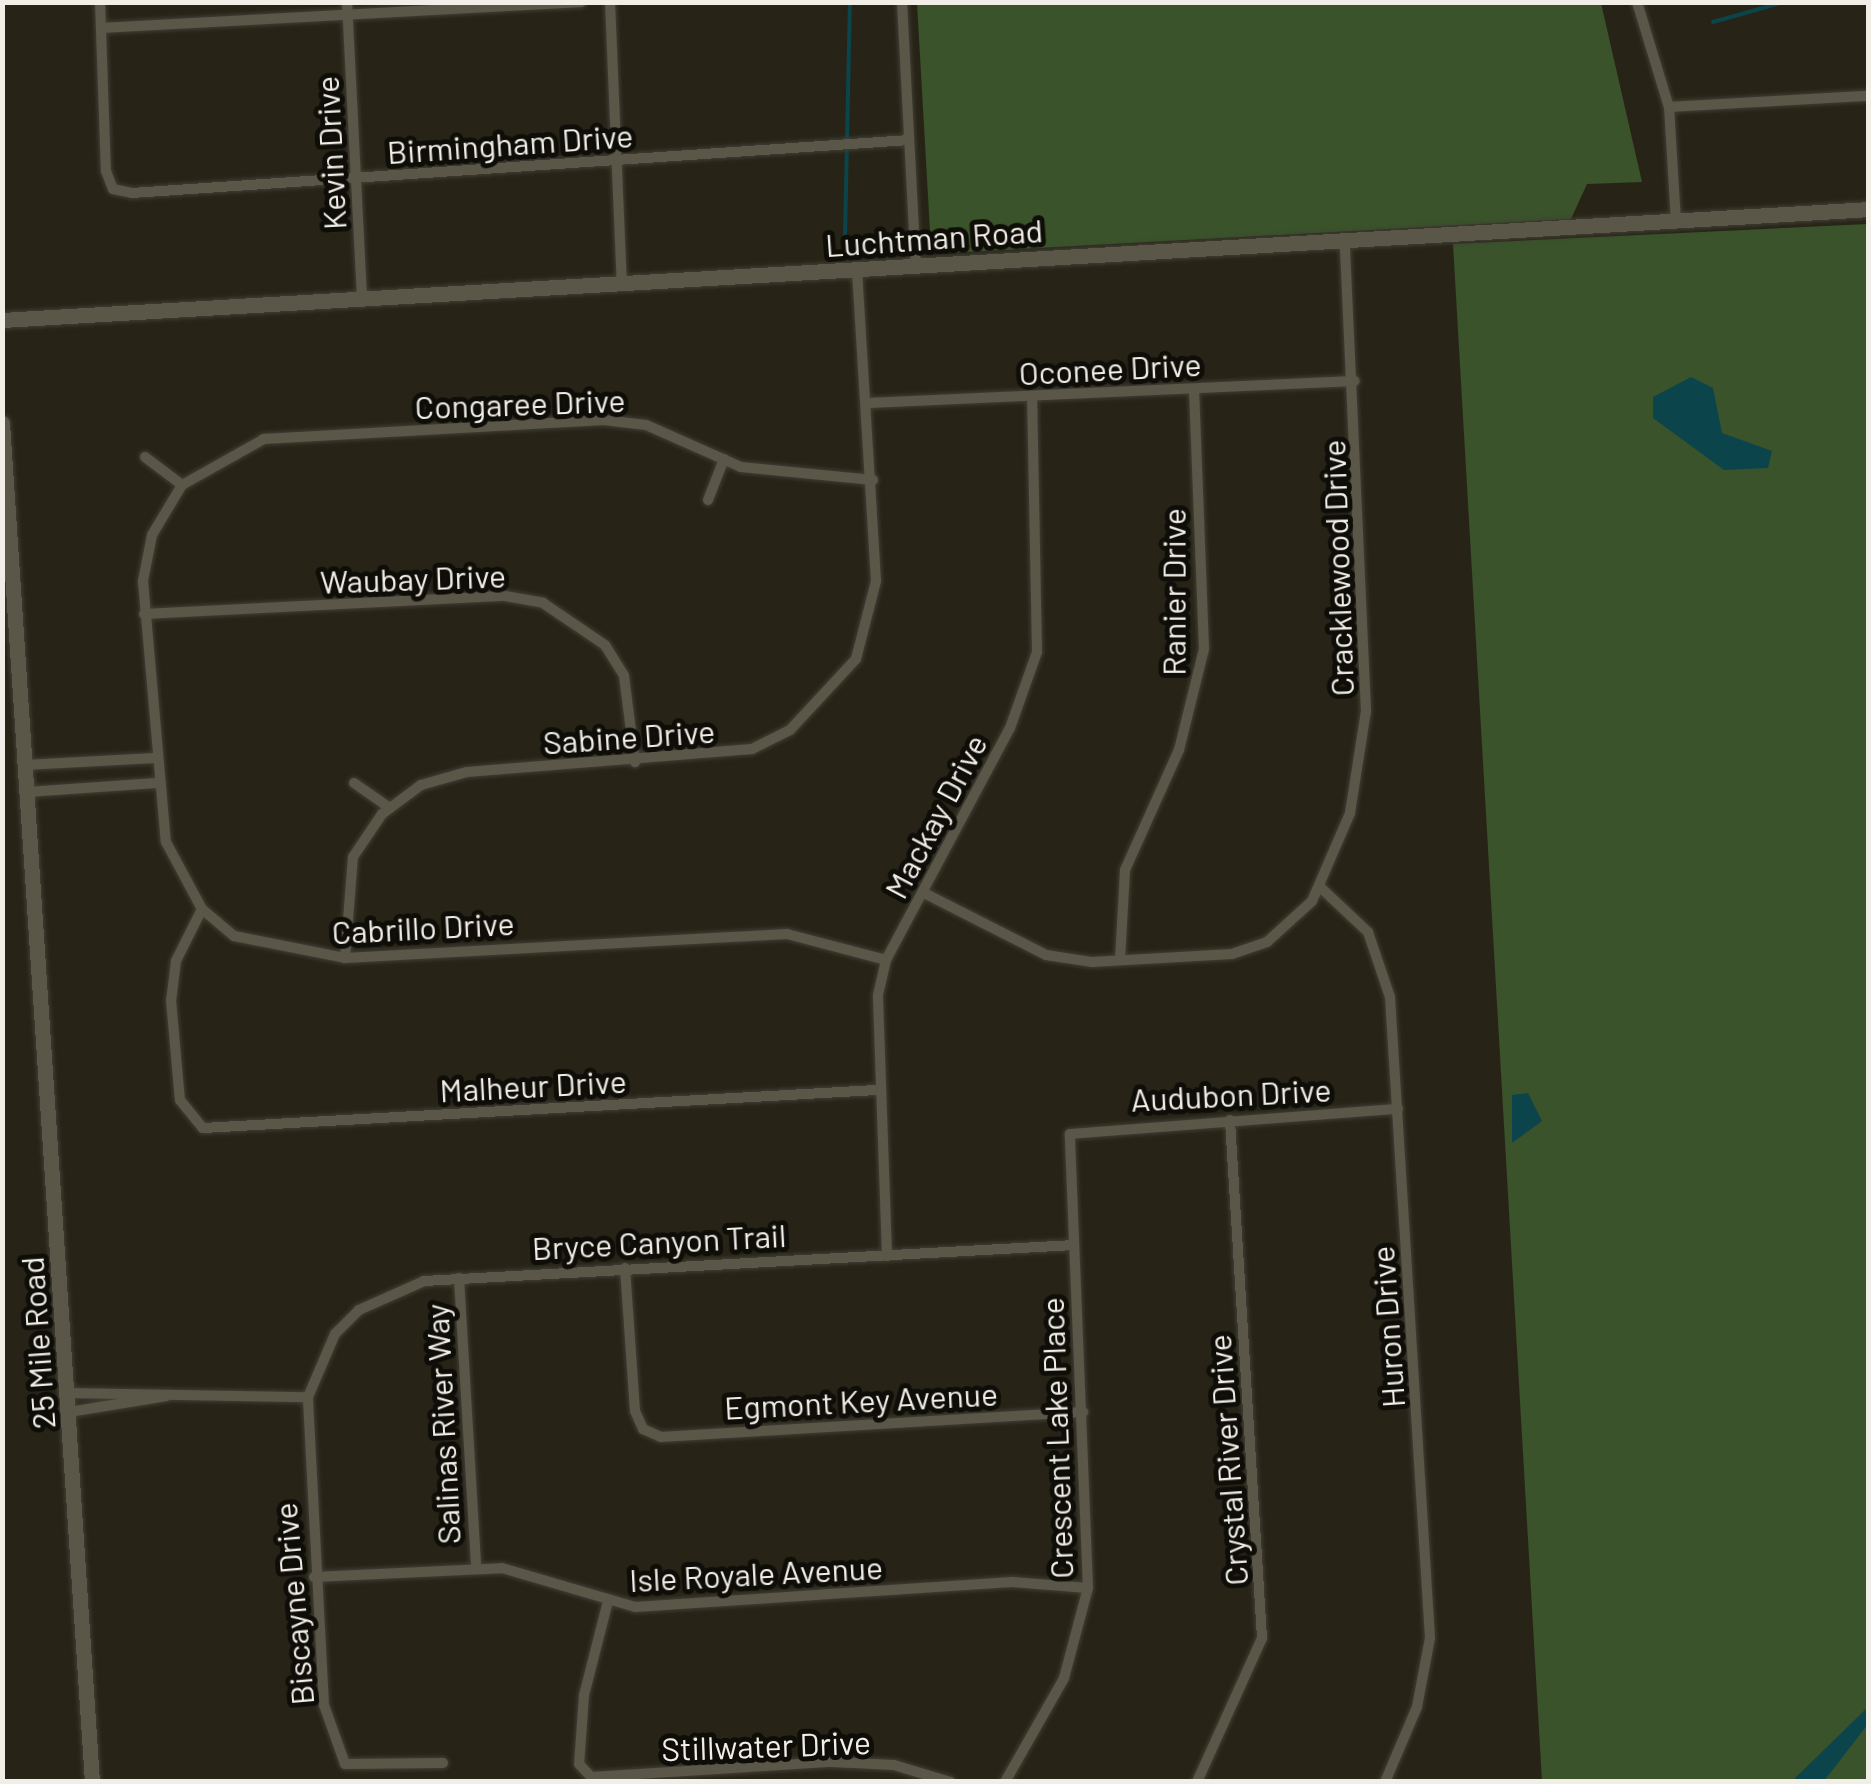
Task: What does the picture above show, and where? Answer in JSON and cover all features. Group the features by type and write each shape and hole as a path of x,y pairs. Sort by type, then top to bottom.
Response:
{"street":[{"path":"100,2 101,28 347,8 581,2"},
{"path":"610,2 622,286"},
{"path":"902,2 916,266"},
{"path":"1637,2 1669,107 1676,220"},
{"name":"Kevin Drive","path":"347,8 362,300"},
{"name":"Birmingham Drive","path":"101,28 113,189 356,178 909,140"},
{"path":"1669,107 1868,96"},
{"name":"Luchtman Road","path":"2,320 1868,209"},
{"name":"Cracklewood Drive","path":"924,893 1046,954 1120,960 1232,954 1266,942 1298,920 1320,888 1350,813 1366,711 1355,381 1346,240"},
{"name":"Sabine Drive","path":"346,958 353,856 390,808 420,785 467,772 636,762 752,750 827,697 870,620 872,480 857,269"},
{"name":"Oconee Drive","path":"868,404 1355,381"},
{"name":"Ranier Drive","path":"1120,960 1125,870 1185,734 1204,649 1194,389"},
{"name":"Mackay Drive","path":"888,1256 877,1090 886,960 924,893 1037,652 1032,398"},
{"name":"Congaree Drive","path":"179,488 264,439 604,420 646,424 724,458 796,478 872,480"},
{"name":"25 Mile Road","path":"2,422 92,1782"},
{"path":"145,456 179,488 146,558 144,614 157,783 166,842 202,910"},
{"path":"708,500 724,458"},
{"name":"Waubay Drive","path":"144,614 505,596 543,603 605,645 624,676 636,762"},
{"path":"25,766 156,758"},
{"path":"27,792 157,783"},
{"path":"354,783 390,808"},
{"name":"Huron Drive","path":"1320,888 1350,908 1381,955 1398,1109 1430,1638 1417,1707 1385,1782"},
{"name":"Cabrillo Drive","path":"202,910 271,950 346,958 787,934 886,960"},
{"name":"Malheur Drive","path":"202,910 172,982 174,1062 192,1124 877,1090"},
{"name":"Audubon Drive","path":"1070,1134 1398,1109"},
{"name":"Crystal River Drive","path":"1197,1782 1262,1638 1230,1120"},
{"name":"Crescent Lake Place","path":"1005,1782 1064,1678 1088,1588 1070,1134"},
{"name":"Bryce Canyon Trail","path":"308,1398 335,1334 359,1310 393,1290 459,1278 1073,1245"},
{"name":"Egmont Key Avenue","path":"625,1268 643,1429 661,1437 1083,1412"},
{"name":"Salinas River Way","path":"459,1278 476,1568"},
{"path":"67,1393 308,1398"},
{"path":"68,1412 166,1396"},
{"name":"Biscayne Drive","path":"308,1398 321,1683 338,1756 355,1766 444,1763"},
{"name":"Isle Royale Avenue","path":"314,1578 476,1568 526,1572 606,1605 1012,1582 1088,1588"},
{"name":"Stillwater Drive","path":"606,1605 584,1695 583,1771 832,1762 894,1765 950,1782"}],"green space":[{"path":"917,3 1601,3 1642,182 1587,184 1571,219 947,253 930,231"},
{"path":"1868,224 1868,1781 1542,1781 1453,244"}],"water":[{"path":"1691,377 1713,388 1722,433 1772,451 1768,468 1724,470 1653,418 1653,397"},
{"path":"1528,1093 1542,1121 1512,1143 1512,1095"},
{"path":"1868,1707 1868,1724 1824,1781 1792,1781"}],"waterway":[{"path":"845,236 850,2"},
{"path":"1713,22 1784,2"}]}
